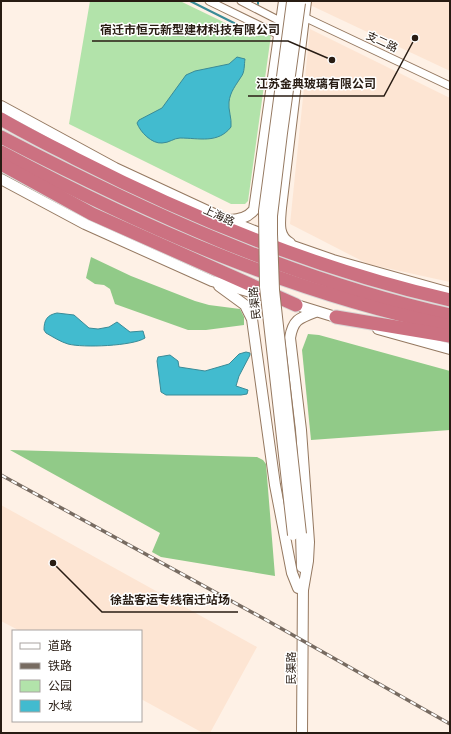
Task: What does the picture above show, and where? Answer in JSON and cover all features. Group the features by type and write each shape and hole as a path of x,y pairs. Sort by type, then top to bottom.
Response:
{"highway":[{"path":"6,115 90,166 194,215 276,249 382,283 450,300"},
{"name":"上海路","path":"1,137 126,200 252,254 349,288 413,307 450,315"},
{"path":"1,152 91,200 198,248 350,301 401,315 450,326"},
{"path":"1,164 92,214 296,305"},
{"path":"336,317 450,336"}],"main road":[{"path":"228,220 243,218 254,210 280,21 296,1 304,17 280,222 284,239 304,250"},
{"name":"民渠路","path":"296,1 272,216 272,234 274,290 302,602 302,733"},
{"name":"上海路","path":"1,107 6,115 115,168 228,220 304,250 450,293"},
{"path":"1,179 84,224 212,281 296,305 315,312 450,349"},
{"path":"212,281 245,305 252,319 276,485 292,573 301,589"},
{"path":"301,589 308,561 309,542 301,430 290,338 292,327 299,318 315,312"}],"street":[{"path":"209,1 278,35"},
{"path":"241,1 280,21"},
{"name":"支二路","path":"304,17 450,86"}],"shaded area":[{"path":"310,1 450,1 450,71 310,5"},
{"path":"310,29 450,98 450,282 368,264 290,224"},
{"path":"1,505 257,647 210,733 203,733 142,700 142,630 18,630 1,621"}],"green space":[{"path":"90,1 180,1 240,30 248,37 257,36 259,30 271,35 248,201 245,204 231,204 69,124"},
{"path":"91,257 131,276 195,301 209,305 240,309 244,317 244,325 206,330 188,330 115,304 110,289 104,285 95,284 86,278"},
{"path":"308,334 319,335 450,371 450,430 311,440 302,350"},
{"path":"10,450 257,457 263,460 266,464 275,576 161,557 152,552 160,533"}],"water":[{"path":"237,57 245,59 244,68 230,98 229,105 231,127 226,132 220,136 208,139 180,138 158,143 147,137 141,130 137,123 139,120 162,108 186,75 195,71 229,64"},
{"path":"57,313 74,315 89,328 98,329 109,327 117,322 130,332 143,331 145,338 130,343 108,346 68,344 46,333 44,330 47,318"},
{"path":"246,352 250,353 250,355 239,376 236,386 248,390 247,394 166,395 161,392 157,361 158,357 170,355 178,361 179,367 205,371 229,364 239,354"}],"waterway":[{"path":"190,1 250,31 253,26"}],"railway":[{"path":"1,475 268,621 450,724"}],"place":[{"name":"江苏金典玻璃有限公司","path":"415,38"},
{"name":"宿迁市恒元新型建材科技有限公司","path":"332,60"},
{"name":"徐盐客运专线宿迁站场","path":"53,563"}]}
